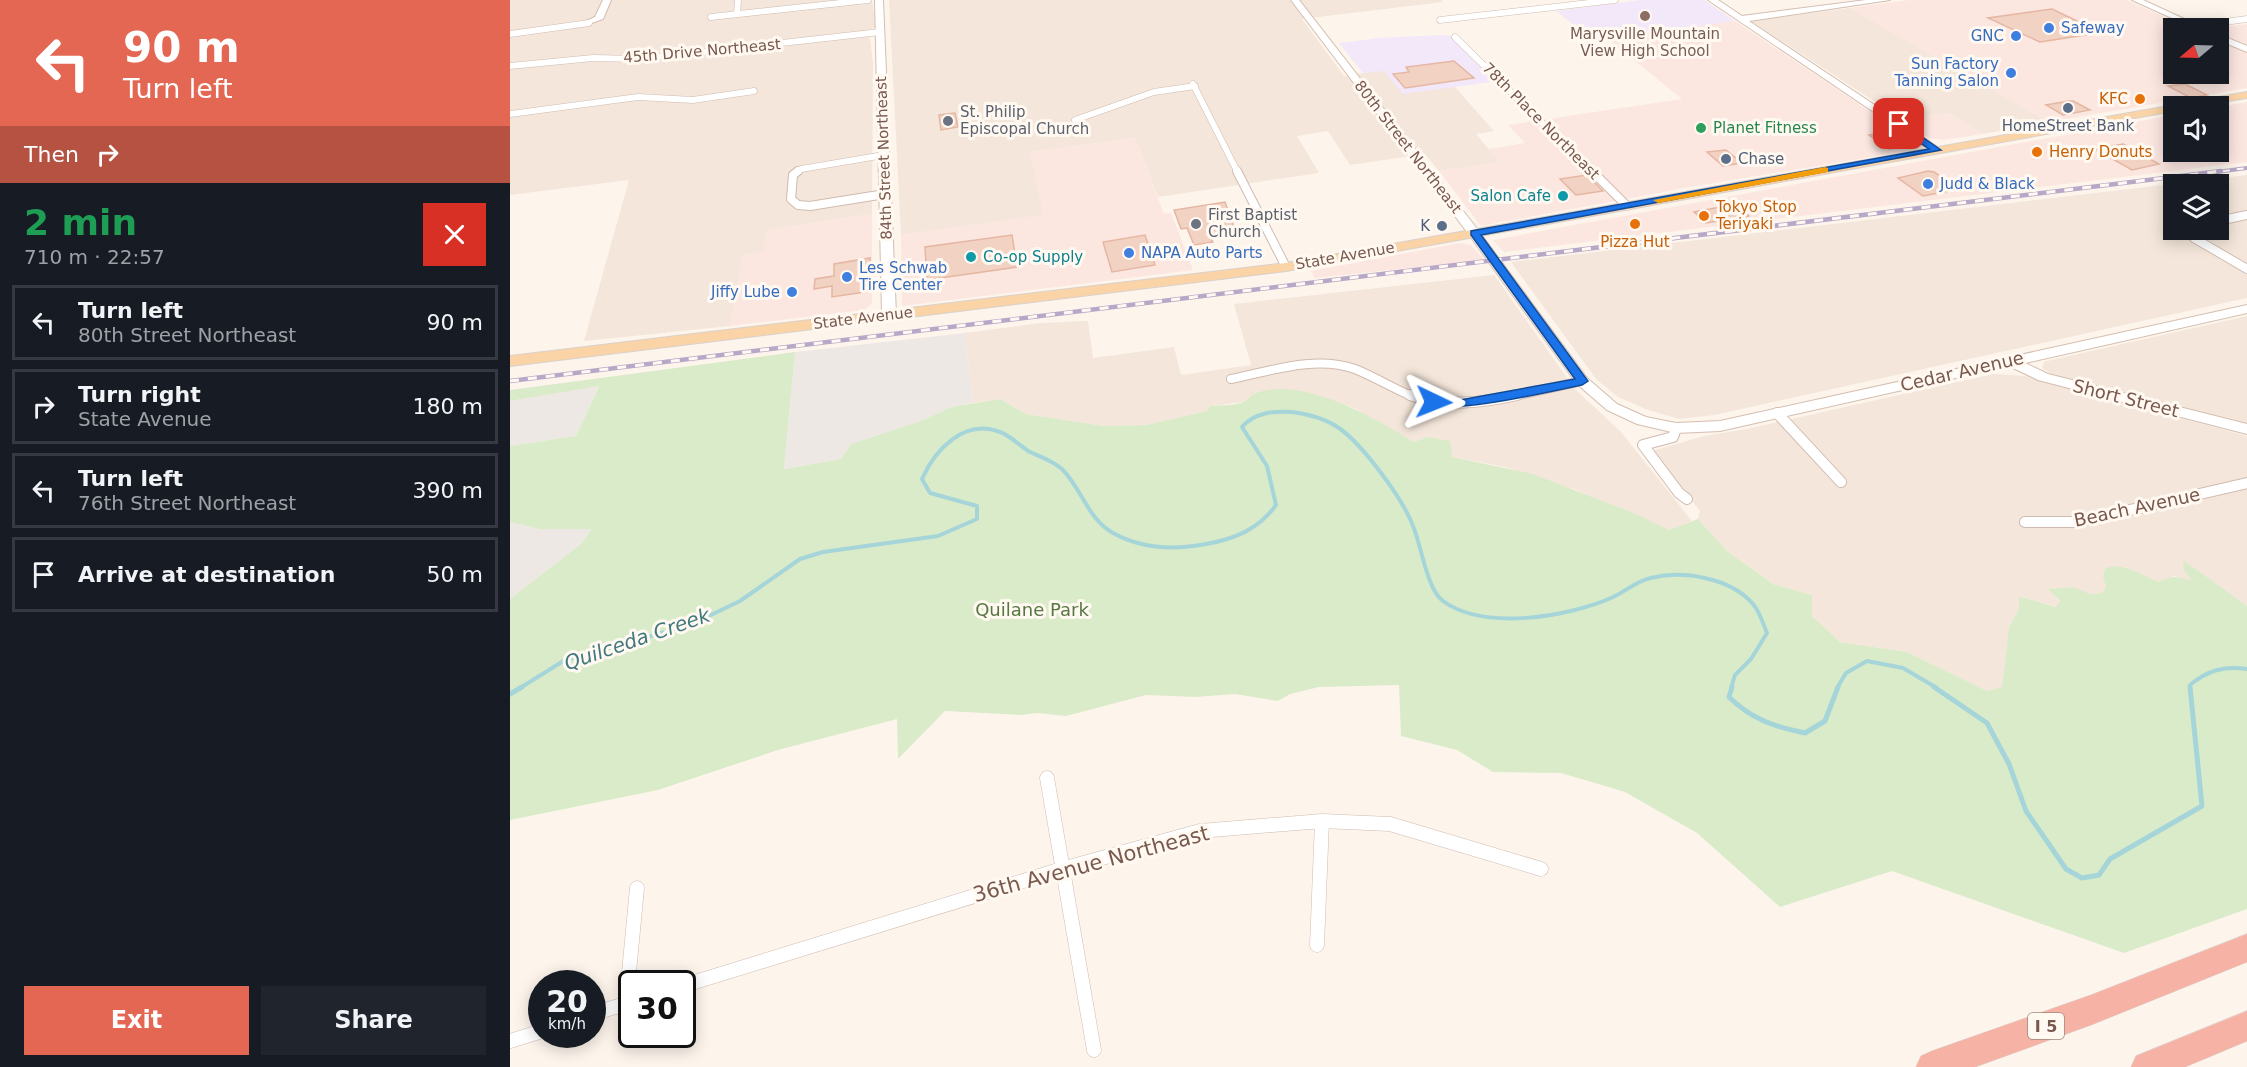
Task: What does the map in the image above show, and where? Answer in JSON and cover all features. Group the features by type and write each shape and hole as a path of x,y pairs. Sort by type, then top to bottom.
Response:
{"highway":[{"name":"I 5","path":"1932,1067 2091,1010 2247,948"},
{"path":"2147,1067 2247,1026"}],"main road":[{"path":"2229,98 2247,95"},
{"name":"State Avenue","path":"510,361 1286,267 2163,110"}],"street":[{"path":"510,34 599,20 608,0"},
{"path":"737,14 738,0"},
{"path":"711,17 867,0"},
{"name":"84th Street Northeast","path":"879,0 889,315"},
{"name":"80th Street Northeast","path":"1295,0 1474,233 1582,381 1625,414 1642,421 1677,428"},
{"path":"1440,20 1615,0"},
{"path":"1712,0 1937,150"},
{"path":"1741,19 1886,0"},
{"path":"2136,0 2177,18"},
{"path":"2229,22 2247,19"},
{"name":"45th Drive Northeast","path":"510,66 593,58 639,59 880,32"},
{"name":"78th Place Northeast","path":"1455,37 1627,206"},
{"path":"2229,42 2247,49"},
{"path":"521,73 524,65"},
{"path":"1075,120 1154,92 1194,85 1286,267"},
{"path":"510,114 638,97 693,100 754,91"},
{"path":"884,155 815,165 796,172 793,175 791,199 794,204 810,206 885,194"},
{"path":"2229,219 2247,215"},
{"path":"2203,240 2247,269"},
{"name":"Cedar Avenue","path":"1677,428 1720,426 2008,360 2247,309"},
{"name":"Short Street","path":"2008,360 2043,377 2247,429"},
{"path":"1231,379 1306,366 1344,366 1397,392 1434,402 1460,404 1582,381"},
{"path":"1777,413 1841,482"},
{"path":"1677,428 1673,437 1643,446 1679,493 1687,499"},
{"name":"Beach Avenue","path":"2025,522 2078,522 2247,483"},
{"path":"1047,778 1094,1050"},
{"path":"1317,945 1322,821"},
{"name":"36th Avenue Northeast","path":"696,982 1062,868 1200,831 1322,821 1390,824 1541,869"},
{"path":"631,970 637,888"},
{"path":"510,1041 528,1035"}],"shaded area":[{"path":"510,0 872,0 876,27 865,32 641,58 510,64"},
{"path":"889,0 1441,0 1443,2 1302,19 1344,76 1384,70 1455,87 1494,131 1476,134 1500,162 1439,171 1425,154 1350,165 1328,131 1297,136 1319,173 1158,197 1135,138 1030,152 1044,215 901,235"},
{"name":"Marysville Mountain View High School","path":"1640,0 1704,0 1735,21 1593,40 1556,11"},
{"path":"1909,0 2126,0 2168,18 2163,18 2163,84 2229,84 2229,45 2247,53 2247,88 2200,96 2163,96 2163,102 2049,122 1850,8"},
{"path":"1850,8 2049,122 1983,134 1949,113 1903,120 1751,21"},
{"path":"1735,21 1920,145 1919,149 1690,187 1481,226 1439,171 1499,162 1489,149 1525,143 1508,125 1682,99 1607,38"},
{"path":"2247,24 2247,46 2229,38 2229,26"},
{"path":"1444,35 1453,37 1499,81 1403,94 1384,71 1363,73 1339,43 1379,38"},
{"path":"866,36 870,38 873,63 872,214 767,230 764,252 743,255 730,326 584,341 629,180 510,195 510,67 585,61 635,62"},
{"path":"2247,102 2247,162 1504,252 1493,240 2163,117 2163,162 2229,162 2229,105"},
{"path":"1949,113 1983,134 1943,140 1929,138 1903,120"},
{"path":"1135,138 1164,214 1171,213 1193,270 902,306 901,235 1043,215 1030,152"},
{"path":"2247,175 2247,298 1714,415 1679,419 1648,410 1618,397 1596,379 1511,262 2163,185 2163,240 2229,240 2229,177"},
{"path":"872,214 872,304 864,310 730,326 743,255 764,252 767,230"},
{"path":"1460,243 1471,245 1484,260 1315,278 1311,271"},
{"path":"1494,275 1575,389 1621,432 1692,521 1669,530 1576,490 1505,467 1452,457 1428,437 1413,442 1354,408 1318,395 1282,390 1256,392 1243,402 1211,406 1207,411 1146,425 1104,426 1026,414 1000,399 973,403 965,333 1040,323 1088,321 1093,358 1174,347 1181,375 1251,365 1234,304"},
{"path":"2247,316 2247,424 2053,375 2042,368 2044,362 2047,361"},
{"path":"965,333 973,403 951,407 921,421 851,444 841,459 784,469 795,352"},
{"path":"1993,374 2025,376 2247,436 2247,606 2238,600 2182,578 2174,576 2159,582 2125,567 2103,578 2106,587 2103,593 2090,594 2074,587 2049,589 2060,602 2057,607 2020,596 2019,609 2009,627 2002,687 1987,691 1907,652 1840,642 1812,616 1812,595 1773,584 1727,551 1698,519 1700,511 1652,451 1704,436 1747,429"},
{"path":"599,385 576,436 510,446 510,401"},
{"path":"510,522 539,529 591,528 582,543 510,599"}],"green space":[{"name":"Quilane Park","path":"795,352 784,469 841,459 851,444 921,421 951,407 1000,399 1026,414 1104,426 1146,425 1207,411 1210,406 1239,403 1258,392 1277,389 1297,390 1339,402 1413,442 1428,437 1450,441 1452,457 1533,474 1636,514 1669,530 1698,519 1727,551 1773,584 1812,595 1812,616 1840,642 1907,652 1987,691 2002,687 2009,627 2019,609 2019,596 2056,607 2060,601 2048,589 2074,587 2090,594 2102,593 2106,587 2103,578 2105,569 2118,566 2159,582 2175,577 2192,581 2184,570 2183,560 2247,606 2247,909 2124,953 1892,871 1780,907 1697,833 1625,792 1561,773 1493,772 1457,750 1401,736 1399,685 1319,687 1290,694 1278,701 1235,694 1196,697 1146,695 1066,716 1037,713 1021,715 945,711 898,759 897,719 778,750 658,790 510,820 510,599 582,543 591,529 539,529 510,522 510,446 576,436 599,386 510,401 510,390"}],"building":[{"name":"Safeway","path":"2052,9 2098,31 2040,42 1988,18"},
{"path":"1454,61 1474,78 1405,88 1393,74 1409,72 1406,67"},
{"path":"2185,84 2207,95 2187,96 2168,86"},
{"name":"HomeStreet Bank","path":"2069,101 2090,110 2063,115 2046,105"},
{"name":"St. Philip Episcopal Church","path":"955,113 958,127 941,130 939,115"},
{"path":"1896,131 1916,144 1889,149 1869,135"},
{"path":"2123,144 2159,164 2132,170 2095,149"},
{"name":"Chase","path":"1726,150 1742,163 1723,166 1707,152"},
{"name":"Judd & Black","path":"1928,171 1934,172 1960,189 1923,196 1898,178"},
{"path":"1587,175 1603,191 1576,195 1560,179"},
{"name":"First Baptist Church","path":"1225,202 1237,235 1211,239 1213,242 1194,245 1187,228 1181,229 1174,210"},
{"path":"1736,204 1749,216 1706,223 1694,212"},
{"name":"Co-op Supply","path":"1012,235 1017,267 927,280 925,247"},
{"name":"NAPA Auto Parts","path":"1145,235 1155,265 1112,272 1103,242"},
{"name":"Les Schwab Tire Center","path":"870,258 871,291 832,297 832,286 814,289 815,279 834,276 834,264"}],"waterway":[{"name":"Quilceda Creek","path":"520,688 565,660 690,625 740,601 800,559 823,552 938,536 977,519 977,506 930,493 922,479 935,457 952,439 974,429 1000,432 1030,452 1058,466 1069,477 1104,527 1124,538 1159,547 1182,547 1206,544 1236,536 1262,521 1276,505 1267,466 1242,427 1253,418 1272,412 1292,412 1317,417 1349,436 1370,459 1401,502 1416,534 1437,595 1460,610 1480,616 1503,618 1549,615 1593,605 1651,578 1677,575 1706,578 1744,595 1755,607 1767,633 1751,659 1735,675 1731,688"},
{"name":"Quilceda Creek","path":"1837,688 1846,673 1867,661 1903,668 1937,688"},
{"name":"Quilceda Creek","path":"2190,687 2197,680 2217,670 2247,669"},
{"name":"Quilceda Creek","path":"510,694 522,687"},
{"name":"Quilceda Creek","path":"1732,687 1729,697 1746,711 1774,725 1805,733 1825,721 1838,687"},
{"name":"Quilceda Creek","path":"1934,687 1987,723 2009,764 2026,811 2066,869 2082,878 2099,875 2110,859 2202,806 2190,687"}],"railway":[{"path":"2209,173 2247,168"},
{"path":"510,381 2221,171"}],"slow traffic":[{"path":"1658,200 1825,170"}],"place":[{"name":"Marysville Mountain View High School","path":"1645,16"},
{"name":"Safeway","path":"2049,28"},
{"name":"GNC","path":"2016,36"},
{"name":"Sun Factory Tanning Salon","path":"2011,73"},
{"name":"KFC","path":"2140,99"},
{"name":"HomeStreet Bank","path":"2068,108"},
{"name":"St. Philip Episcopal Church","path":"948,121"},
{"name":"Planet Fitness","path":"1701,128"},
{"name":"Henry Donuts","path":"2037,152"},
{"name":"Chase","path":"1726,159"},
{"name":"Judd & Black","path":"1928,184"},
{"name":"Salon Cafe","path":"1563,196"},
{"name":"Tokyo Stop Teriyaki","path":"1704,216"},
{"name":"First Baptist Church","path":"1196,224"},
{"name":"Pizza Hut","path":"1635,224"},
{"name":"K","path":"1442,226"},
{"name":"NAPA Auto Parts","path":"1129,253"},
{"name":"Co-op Supply","path":"971,257"},
{"name":"Les Schwab Tire Center","path":"847,277"},
{"name":"Jiffy Lube","path":"792,292"}],"route":[{"path":"1434,402 1460,404 1582,381 1474,233 1937,150 1899,124"}]}
